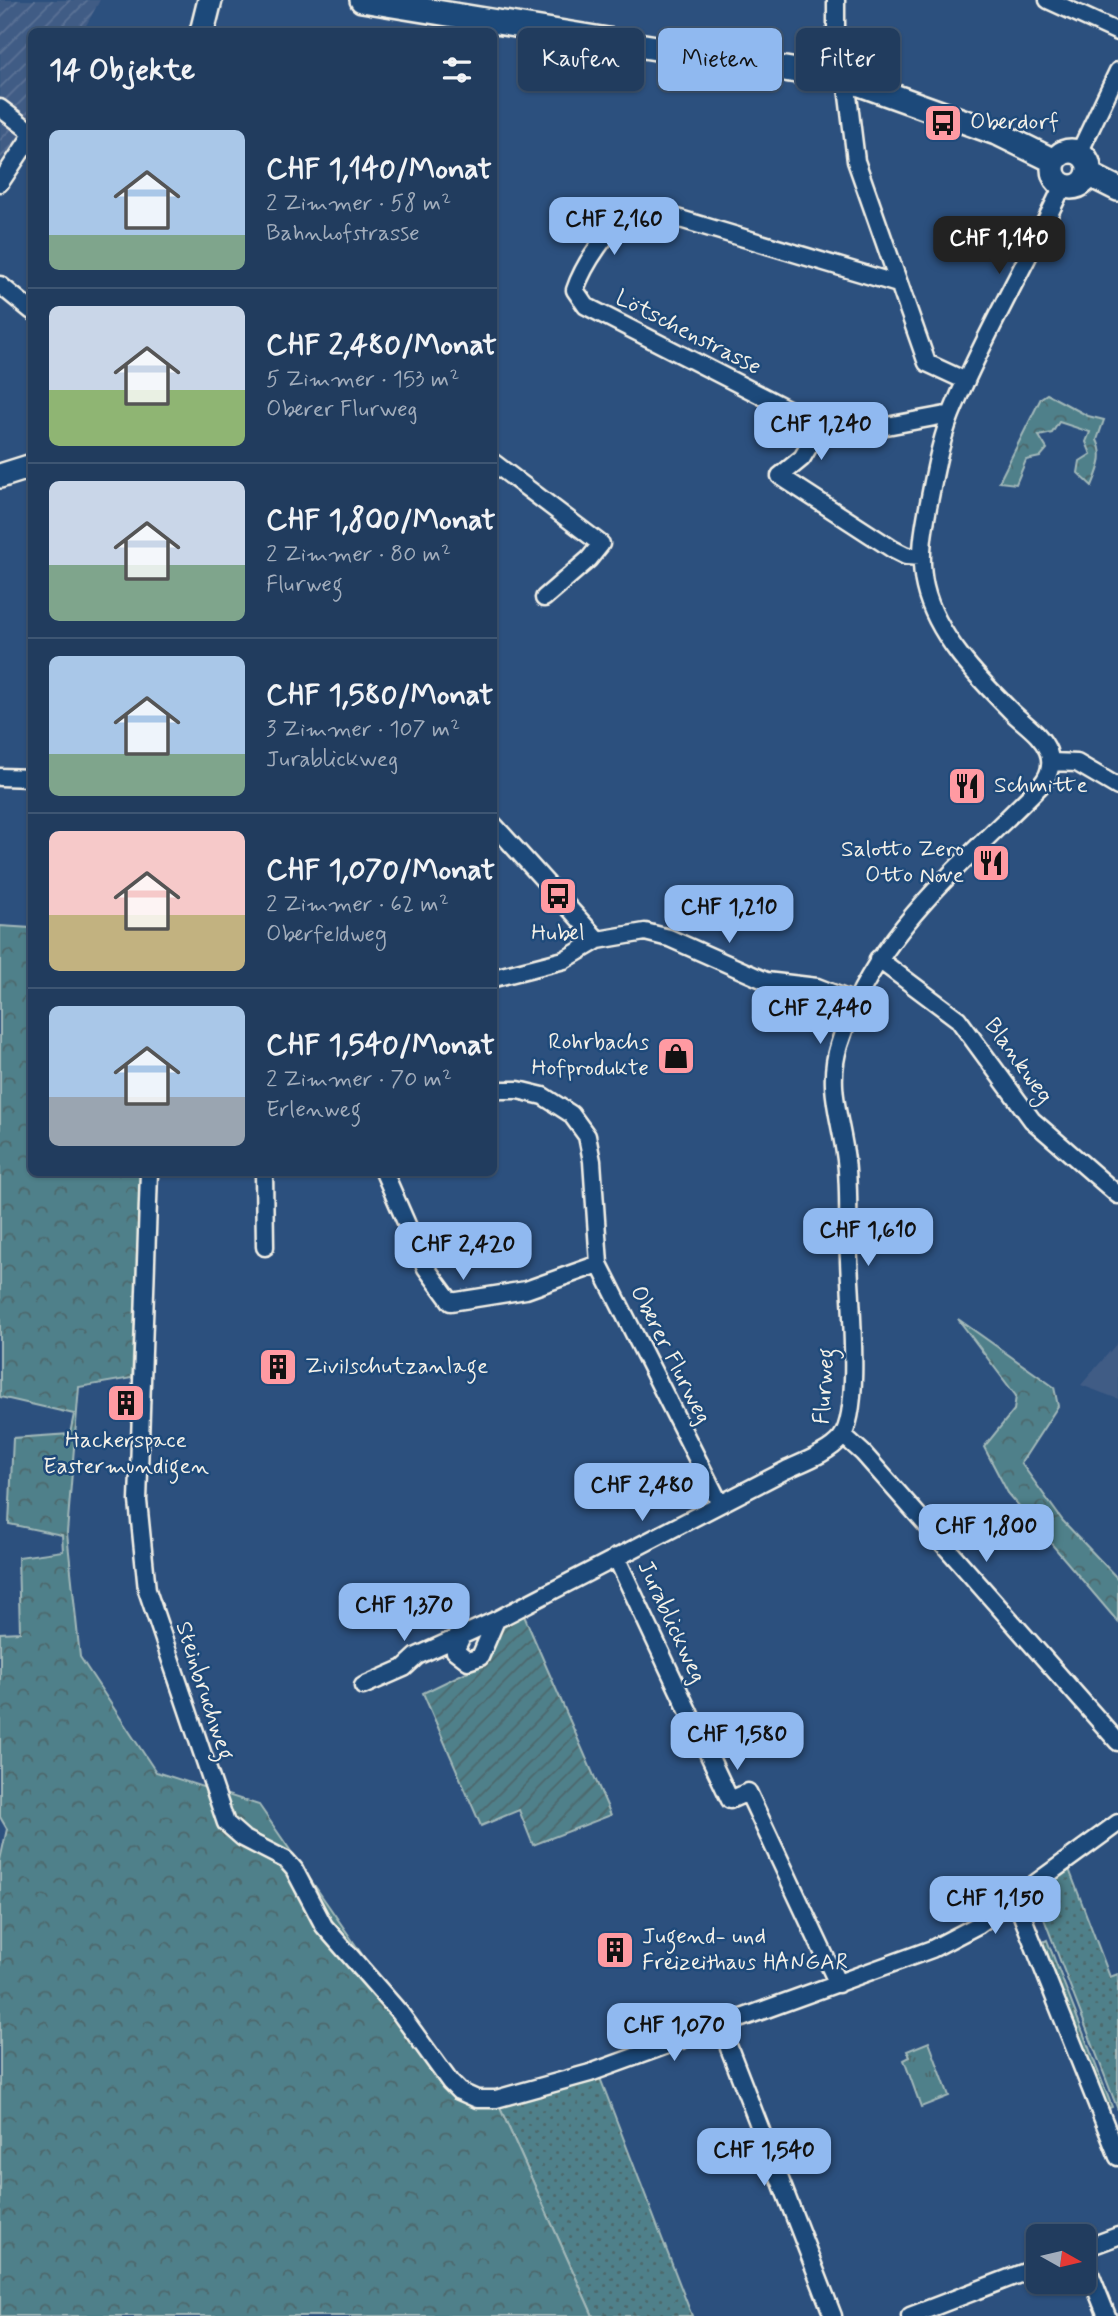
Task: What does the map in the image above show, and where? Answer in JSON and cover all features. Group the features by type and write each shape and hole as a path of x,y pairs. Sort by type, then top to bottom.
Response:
{"street":[{"path":"203,28 209,0"},
{"path":"362,0 490,26 796,72"},
{"path":"836,0 836,28"},
{"path":"1048,0 1118,32"},
{"path":"1079,153 1118,71"},
{"path":"847,91 853,144 860,175 927,363 966,382"},
{"path":"879,91 999,134 1054,161"},
{"path":"0,108 28,129"},
{"path":"0,183 28,141"},
{"path":"1063,152 1079,153 1087,161 1088,174 1078,186 1063,185 1053,173 1054,161 1063,152"},
{"path":"1088,174 1118,189"},
{"path":"1063,185 951,414 937,463 922,557 925,589 938,621 968,662 1042,740 1051,762 1077,763 1118,787"},
{"name":"Lötschenstrasse","path":"821,426 586,306 575,289 582,269 618,223 634,212 660,213 898,284"},
{"path":"0,285 28,308"},
{"path":"922,557 894,550 780,476 802,458 821,426 865,430 951,414"},
{"path":"0,476 28,467"},
{"path":"497,472 601,544 589,559 544,598"},
{"name":"Flurweg","path":"1051,762 1045,780 905,922 878,959 855,1002 835,1059 833,1098 847,1175 852,1382 848,1423 843,1435 863,1453 1118,1742"},
{"path":"2,775 28,778"},
{"path":"497,828 598,940"},
{"path":"497,977 564,960 598,940 631,933 658,934 766,981 817,988 855,1002"},
{"name":"Blankweg","path":"878,959 958,1019 1032,1120 1118,1195"},
{"name":"Oberer Flurweg","path":"497,1090 518,1090 543,1096 571,1114 587,1136 592,1161 598,1264 720,1504"},
{"name":"Steinbruchweg","path":"149,1176 138,1501 145,1578 175,1680 220,1810 233,1831 286,1860 294,1869 324,1926 400,2013 450,2082 469,2096 496,2099 629,2060 838,1984"},
{"path":"264,1176 265,1247"},
{"path":"386,1176 426,1268 450,1302 526,1290 598,1264"},
{"path":"363,1686 404,1668 417,1656 496,1620 827,1449 843,1435"},
{"name":"Jurablickweg","path":"616,1557 730,1800 748,1792 838,1984"},
{"path":"462,1636 455,1650 460,1657 468,1661 480,1657 496,1620"},
{"path":"838,1984 955,1938 1016,1898 1118,1823"},
{"path":"1016,1898 1118,2157"},
{"path":"729,2048 832,2316"},
{"path":"1096,2244 1118,2236"},
{"path":"910,2316 1026,2272"},
{"path":"1096,2288 1107,2316"}],"shaded area":[{"path":"0,0 100,0 85,28 28,28 28,128 0,162"},
{"path":"1118,1342 1118,1399 1081,1385"}],"green space":[{"path":"1047,394 1088,416 1104,420 1097,440 1101,452 1100,463 1092,486 1078,473 1080,461 1091,454 1086,442 1090,432 1059,422 1052,433 1039,436 1047,449 1040,457 1026,460 1016,484 999,482 1041,398"},
{"path":"0,926 28,928 28,1176 141,1176 132,1378 79,1387 67,1533 80,1657 156,1772 259,1805 450,2082 496,2099 593,2316 0,2316 0,1860 7,1829 0,1817 0,1633 20,1632 18,1557 63,1551 62,1535 9,1524 13,1438 70,1434 74,1414 0,1397"},
{"path":"958,1319 1054,1387 1058,1406 1021,1463 1063,1521 1118,1579 1118,1622 1008,1493 984,1447 1014,1410 1016,1396"},
{"path":"522,1611 611,1815 533,1845 519,1810 481,1826 423,1693 485,1663 497,1632"},
{"path":"1069,1869 1110,1977 1118,1974 1118,2110 1034,1893"},
{"path":"1047,1940 1112,2107 1107,2109 1043,1942"},
{"path":"929,2042 949,2096 921,2107 904,2060 910,2057 907,2051"},
{"path":"597,2070 692,2316 593,2316 496,2099"}],"place":[{"name":"Oberdorf","path":"943,123"},
{"name":"Schmitte","path":"967,786"},
{"name":"Salotto Zero Otto Nove","path":"991,863"},
{"name":"Hubel","path":"558,896"},
{"name":"Rohrbachs Hofprodukte","path":"676,1056"},
{"name":"Zivilschutzanlage","path":"278,1367"},
{"name":"Hackerspace Eastermundigen","path":"126,1403"},
{"name":"Jugend- und Freizeithaus HANGAR","path":"615,1950"}]}
